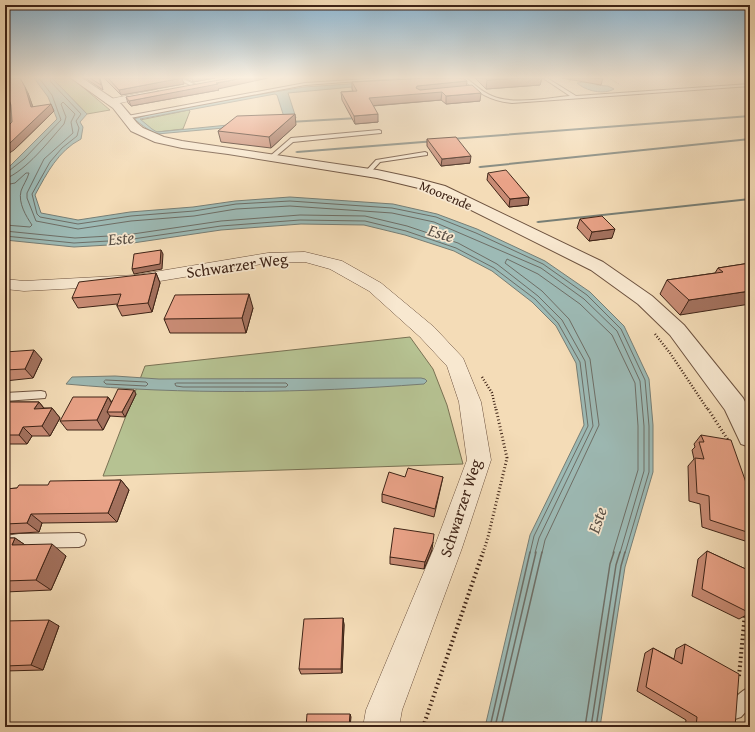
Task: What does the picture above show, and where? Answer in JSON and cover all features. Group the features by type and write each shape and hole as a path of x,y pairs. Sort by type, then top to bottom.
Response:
{"street":[{"name":"Moorende","path":"123,112 125,117 138,130 157,138 368,172 406,179 440,189 581,258 617,280 650,305 677,330 735,406 750,437"},
{"path":"5,132 9,128 7,116"},
{"name":"Schwarzer Weg","path":"5,284 24,286 136,280 268,258 305,256 336,265 375,287 427,332 456,363 470,402 479,460 448,548 384,710 381,727"}],"lane":[{"path":"125,117 151,112"},
{"path":"272,157 291,140 379,132"},
{"path":"368,172 378,161 425,154"},
{"path":"5,397 41,395"},
{"path":"5,543 18,541 79,540"},
{"path":"735,711 750,695"}],"path":[{"path":"652,331 670,353 732,446"},
{"path":"423,727 488,538 507,458 492,393 480,374"},
{"path":"748,527 750,543"},
{"path":"748,578 750,555"},
{"path":"738,679 745,608"}],"green space":[{"path":"85,112 98,112 87,114"},
{"path":"178,112 190,112 183,129 157,132 151,130 140,120"},
{"path":"410,337 433,369 447,405 463,464 103,476 145,366"}],"water":[{"name":"Este","path":"54,112 85,112 87,114 80,122 83,127 81,139 66,150 54,163 35,195 41,213 78,220 130,212 290,197 393,204 437,214 477,229 545,261 590,292 624,326 649,379 653,425 653,472 625,567 600,727 485,727 530,535 584,425 576,363 556,326 532,302 492,271 454,251 405,235 364,225 301,224 221,230 126,244 74,247 5,240 5,171 57,119"},
{"path":"156,112 177,112 140,119 157,132 279,120 246,126 157,134 150,131 134,119"},
{"path":"282,112 294,112 296,118 290,119 284,117"},
{"path":"115,376 159,379 421,378 427,381 424,384 379,387 245,392 110,388 66,384 72,377"}],"building":[{"path":"11,112 42,112 5,146 5,128 12,122"},
{"path":"352,112 377,112 378,114 354,116"},
{"path":"295,114 269,137 218,131 237,116"},
{"path":"456,137 471,156 442,159 427,139"},
{"path":"506,170 529,197 510,199 488,173"},
{"path":"602,216 615,229 592,232 580,219"},
{"path":"161,250 160,264 132,269 134,254"},
{"path":"750,263 750,291 689,300 667,280 723,272 718,268"},
{"path":"156,273 148,303 117,306 121,294 72,298 79,282"},
{"path":"249,294 242,318 164,319 175,295"},
{"path":"34,350 25,369 5,370 5,352"},
{"path":"118,389 134,390 122,412 107,412"},
{"path":"73,397 108,397 97,420 60,421"},
{"path":"5,402 39,402 34,409 52,408 42,426 23,427 19,435 5,435"},
{"path":"701,435 731,440 749,491 750,533 710,520 709,496 697,493 695,458 704,459 699,442 704,442"},
{"path":"408,468 443,477 435,509 382,494 389,472 405,477"},
{"path":"121,480 108,513 31,514 27,523 5,524 5,489 17,488 19,485 48,485 50,481"},
{"path":"394,528 434,534 433,542 425,562 390,557"},
{"path":"5,538 15,538 12,545 52,544 36,580 5,581"},
{"path":"707,551 750,571 750,613 702,589"},
{"path":"343,618 341,669 299,669 304,619"},
{"path":"49,620 31,665 5,666 5,621"},
{"path":"685,644 739,674 735,727 728,723 728,727 696,727 697,717 646,687 653,648 682,664"},
{"path":"307,714 350,714 349,727 306,727"}],"waterway":[{"path":"451,139 750,116"},
{"path":"289,122 358,118"},
{"path":"480,167 750,139"},
{"path":"297,152 435,141"},
{"path":"538,222 750,199"}]}
